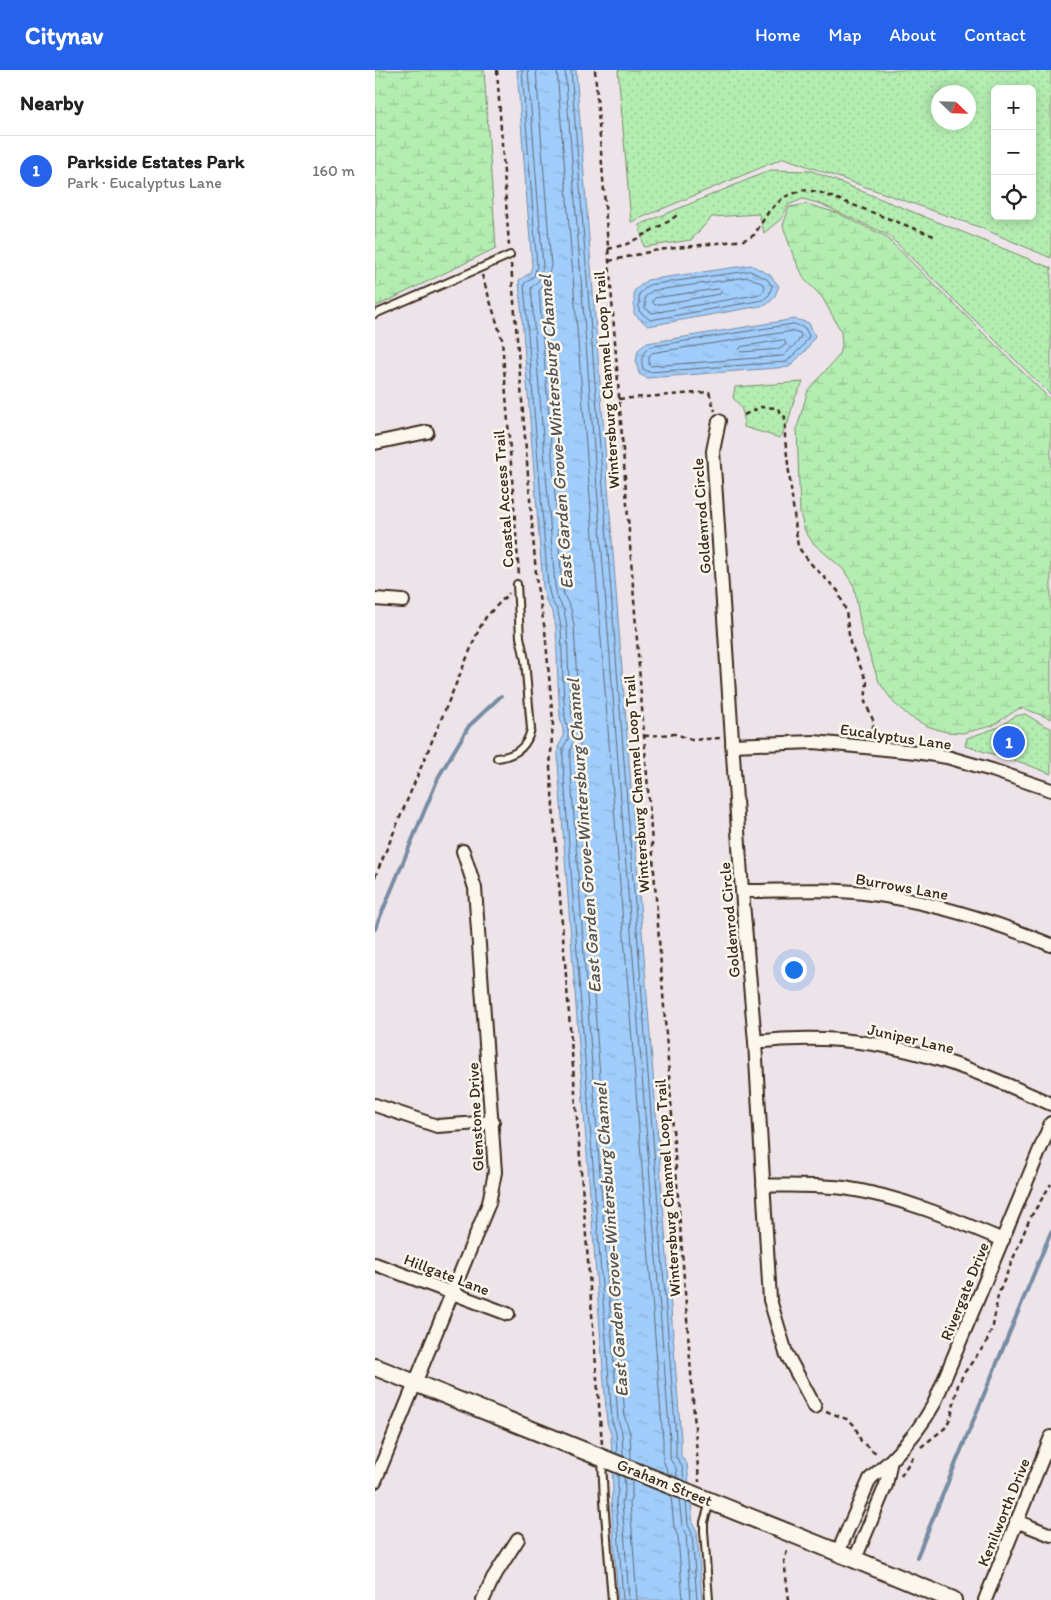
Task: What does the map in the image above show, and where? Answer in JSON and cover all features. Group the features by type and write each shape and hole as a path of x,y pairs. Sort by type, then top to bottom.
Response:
{"street":[{"name":"Goldenrod Circle","path":"719,422 713,451 742,891 755,1042 770,1300 786,1353 815,1407"},
{"path":"375,442 427,432"},
{"path":"375,598 403,600"},
{"name":"Eucalyptus Lane","path":"732,741 814,742 871,747 947,758 992,770 1051,790"},
{"name":"Glenstone Drive","path":"376,1477 489,1203 495,1172 493,1122 475,888 463,852"},
{"name":"Burrows Lane","path":"742,891 835,891 899,899 979,918 1051,945"},
{"name":"Juniper Lane","path":"755,1042 779,1039 848,1040 912,1052 942,1060 1051,1104"},
{"path":"375,1104 437,1126 493,1122"},
{"name":"Rivergate Drive","path":"838,1552 870,1479 907,1444 934,1404 1051,1124"},
{"path":"763,1185 822,1186 878,1195 911,1203 1003,1240"},
{"name":"Hillgate Lane","path":"375,1264 508,1314"},
{"name":"Graham Street","path":"375,1367 838,1552 953,1600"},
{"name":"Kenilworth Drive","path":"985,1600 1051,1437"},
{"path":"855,1559 886,1485 891,1460"},
{"path":"1016,1521 1051,1535"},
{"path":"483,1600 493,1578 518,1539"}],"lane":[{"path":"375,314 510,255"},
{"path":"497,758 516,753 529,739 531,729 525,660 520,638 517,584"},
{"path":"602,1458 612,1600"},
{"path":"700,1497 704,1522 709,1600"}],"path":[{"path":"497,70 537,586 545,630 553,722 550,767 602,1458"},
{"name":"Wintersburg Channel Loop Trail","path":"595,70 700,1497"},
{"path":"609,261 658,250 744,240 754,235 769,211 784,197 803,190 819,192 934,236"},
{"path":"608,249 627,244 677,215"},
{"name":"Coastal Access Trail","path":"375,877 479,629 486,617 517,584 519,577 502,339 479,268"},
{"path":"619,398 709,392 719,422"},
{"path":"744,415 761,407 777,408 785,417 785,439 798,547 812,565 838,591 846,611 849,643 867,682 865,702 873,720 871,747"},
{"path":"644,736 676,734 692,740 732,741"},
{"path":"815,1407 841,1415 849,1420 855,1426 861,1440 871,1450 891,1460"},
{"path":"787,1551 783,1561 789,1600"}],"green space":[{"path":"375,70 484,70 496,248 375,307"},
{"path":"618,70 1051,70 1051,258 979,227 784,158 631,222"},
{"path":"771,170 812,171 1051,268 1051,395 888,235 821,204 803,199 788,205 782,218 764,233 759,214 712,217 691,240 644,247 639,225"},
{"path":"807,204 837,213 885,236 1051,400 1051,719 1023,708 1018,709 992,726 963,733 946,732 927,726 910,717 894,703 879,682 862,633 854,586 843,569 813,543 805,531 800,513 797,428 808,390 837,358 842,346 841,331 822,297 805,280 793,255 783,226 789,207"},
{"path":"803,382 794,400 788,423 780,438 744,427 742,411 739,404 733,398 735,387"},
{"path":"1025,714 1051,728 1051,774 1023,763 965,746 967,738 999,727 1015,716"}],"water":[{"name":"East Garden Grove-Wintersburg Channel","path":"517,70 576,70 681,1456 687,1464 693,1524 697,1531 702,1600 618,1600 611,1499 613,1490 611,1434 607,1423 558,764 558,747 563,738 563,730 560,717 556,628 553,613 546,601 543,587 519,280 530,273 532,266"},
{"path":"751,265 770,275 779,286 774,298 766,305 648,326 634,314 634,291 647,280"},
{"path":"795,319 809,323 815,336 806,350 789,367 647,378 639,374 636,361 638,350 647,343"}],"waterway":[{"path":"375,929 439,776 469,726 501,696"},
{"path":"917,1557 1051,1232"}],"place":[{"name":"Parkside Estates Park","path":"1009,742"}]}
